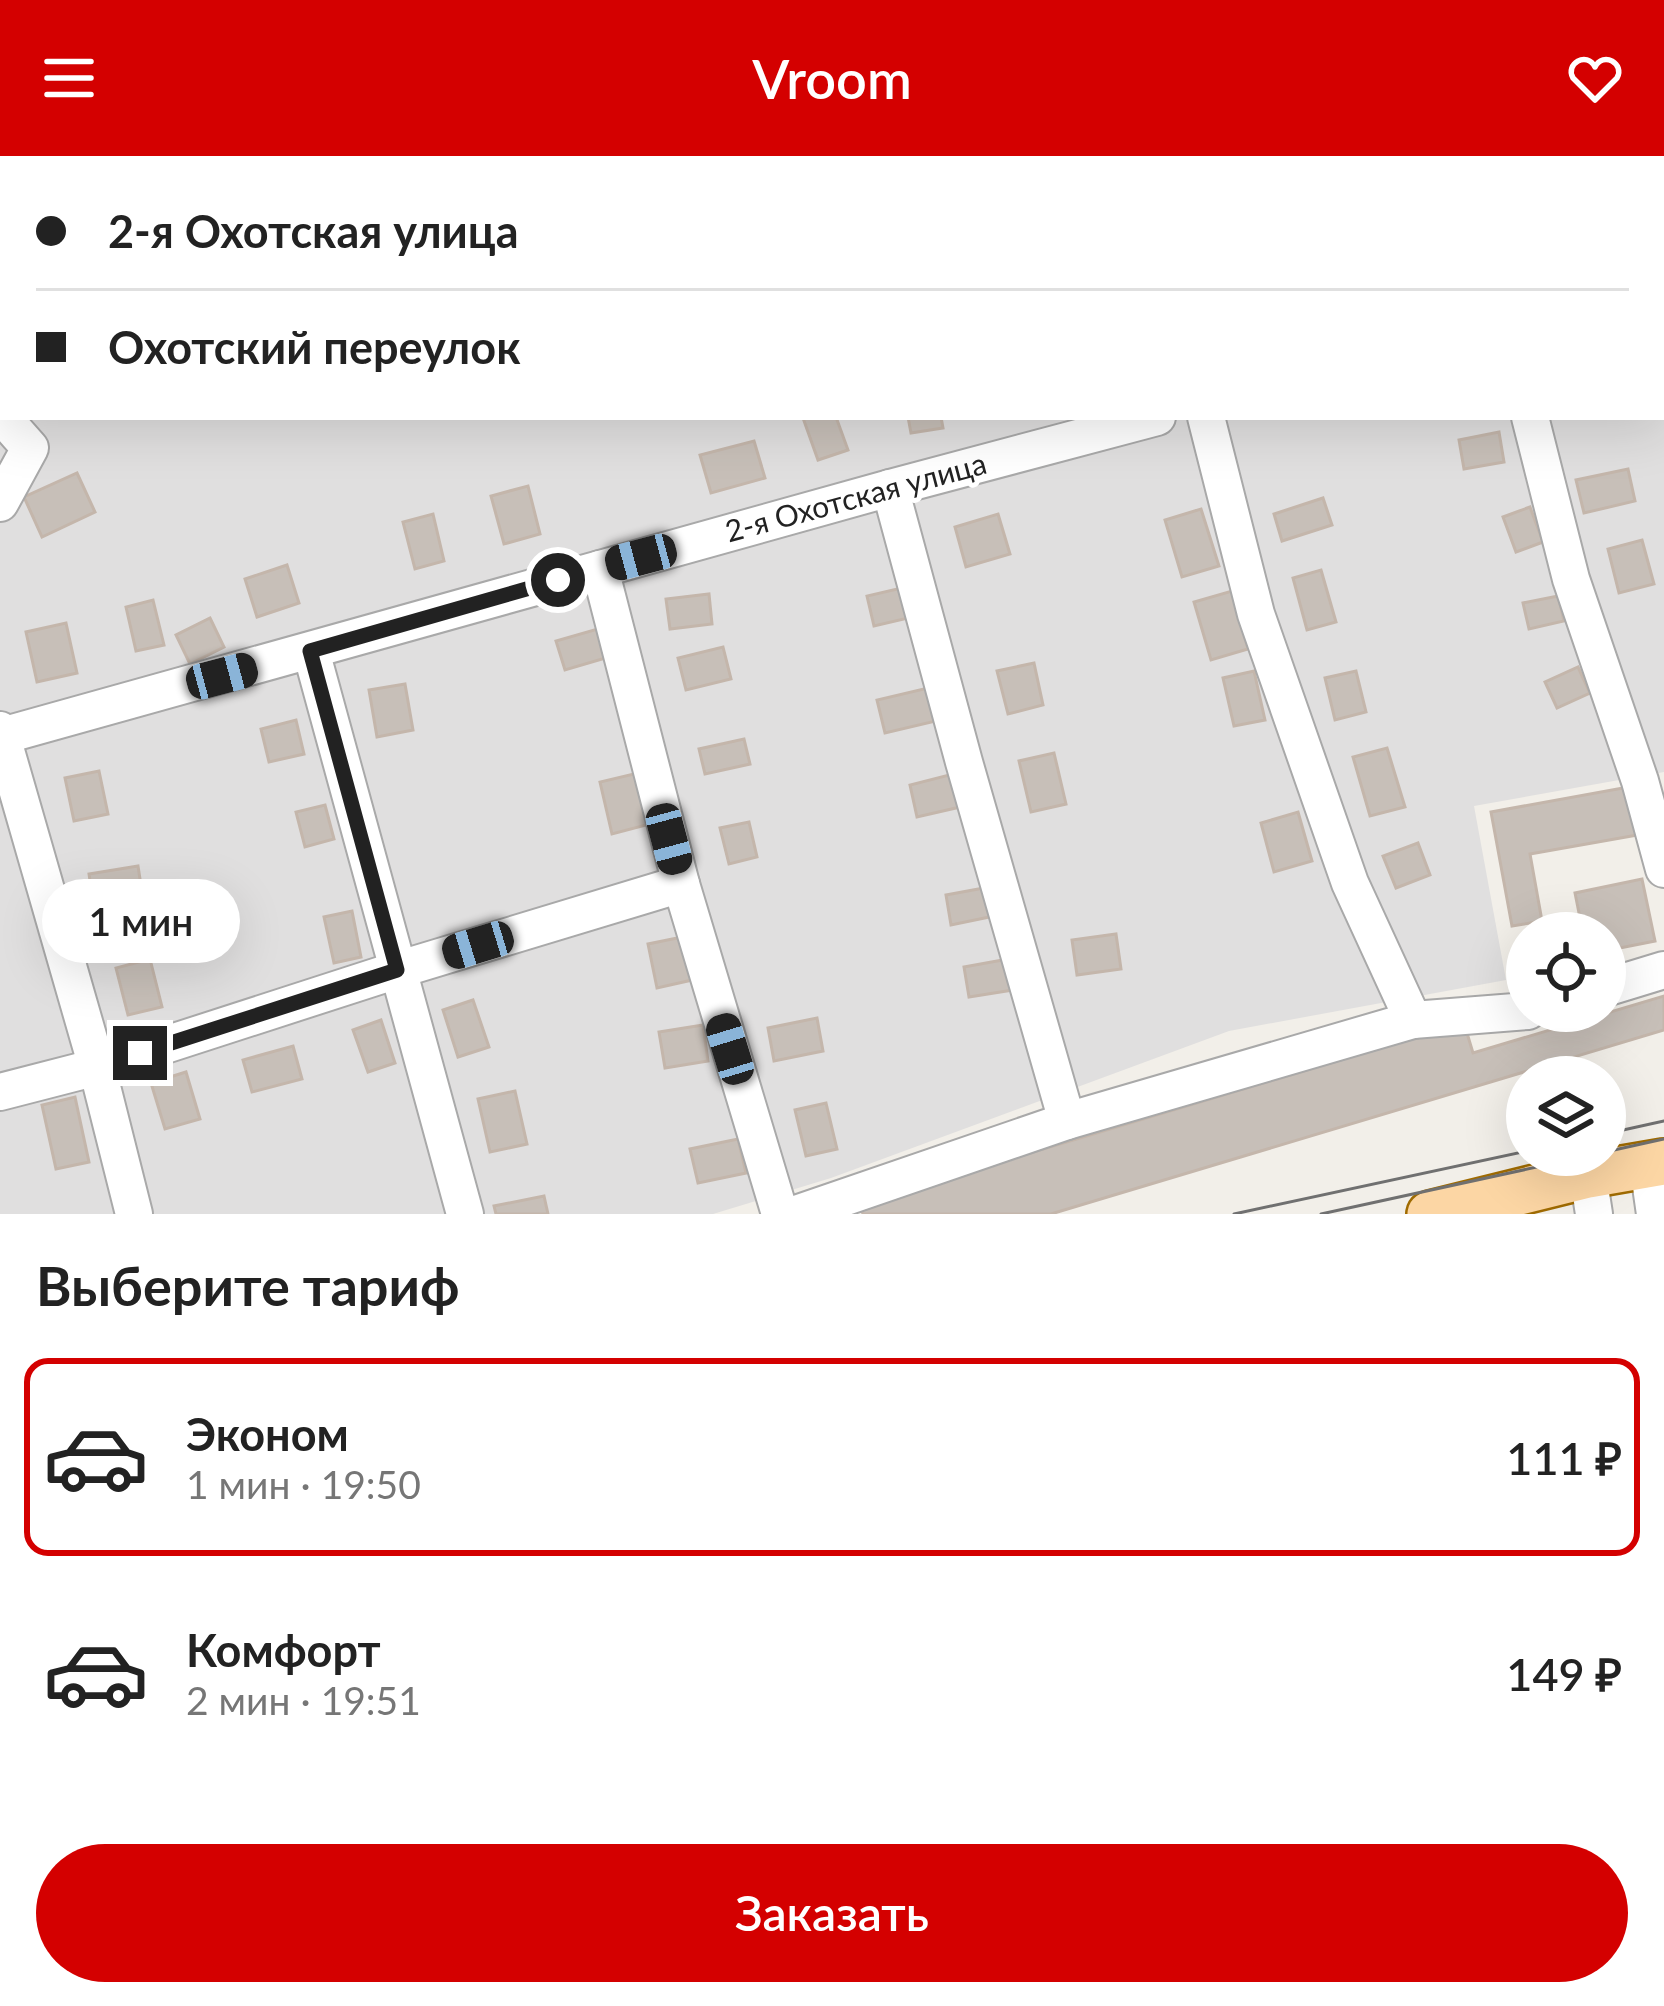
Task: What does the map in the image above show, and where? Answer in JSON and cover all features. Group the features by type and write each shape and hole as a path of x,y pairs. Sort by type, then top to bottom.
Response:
{"main road":[{"path":"1430,1214 1591,1195 1656,1163"}],"street":[{"path":"0,503 30,448 5,420"},
{"name":"2-я Охотская улица","path":"1,733 1146,420"},
{"path":"1207,420 1256,614 1350,884 1413,1020"},
{"path":"1531,420 1571,579 1640,781 1664,869"},
{"path":"890,488 1067,1120"},
{"path":"599,568 681,884 780,1214"},
{"path":"310,651 465,1214"},
{"path":"1,733 134,1214"},
{"path":"0,1092 97,1067 681,884"},
{"path":"1626,982 1664,970"},
{"path":"796,1214 1067,1120 1413,1020 1506,1013"},
{"path":"1655,1214 1656,1163"}],"shaded area":[{"path":"0,420 1664,420 1664,772 1474,806 1506,980 1229,1031 831,1178 713,1214 0,1214"}],"building":[{"path":"804,420 837,420 848,450 818,460"},
{"path":"909,420 942,420 943,428 911,433"},
{"path":"1499,432 1504,462 1464,469 1459,440"},
{"path":"754,441 765,478 711,493 700,455"},
{"path":"1628,469 1635,501 1584,513 1576,480"},
{"path":"77,473 95,512 42,537 24,497"},
{"path":"528,486 540,534 504,544 491,496"},
{"path":"1323,498 1332,525 1282,541 1274,514"},
{"path":"1530,507 1543,542 1516,552 1503,517"},
{"path":"1201,509 1219,566 1182,577 1165,520"},
{"path":"433,514 444,561 415,569 403,522"},
{"path":"998,514 1010,554 966,567 955,527"},
{"path":"1642,540 1654,584 1619,593 1608,549"},
{"path":"287,565 299,603 257,617 245,579"},
{"path":"1321,570 1336,622 1307,630 1293,578"},
{"path":"910,586 917,616 874,626 867,596"},
{"path":"1232,591 1248,649 1211,660 1194,602"},
{"path":"709,594 712,624 670,629 666,599"},
{"path":"1558,596 1564,621 1529,629 1523,603"},
{"path":"153,600 164,645 136,651 126,607"},
{"path":"210,618 224,647 190,664 176,635"},
{"path":"66,623 77,673 37,682 26,632"},
{"path":"601,628 609,657 565,670 556,641"},
{"path":"723,647 731,679 686,690 678,658"},
{"path":"1034,663 1043,705 1008,714 997,671"},
{"path":"1578,667 1590,693 1557,708 1545,682"},
{"path":"1254,671 1265,720 1234,726 1223,678"},
{"path":"1356,671 1366,712 1335,720 1325,678"},
{"path":"405,684 413,730 377,737 369,690"},
{"path":"928,688 936,721 885,733 877,700"},
{"path":"296,720 304,754 269,762 261,729"},
{"path":"744,739 750,764 705,774 699,749"},
{"path":"1387,748 1405,807 1370,816 1353,757"},
{"path":"1054,753 1066,804 1031,812 1019,761"},
{"path":"99,771 108,814 74,821 65,778"},
{"path":"638,773 650,824 612,834 600,782"},
{"path":"953,774 960,807 917,817 910,785"},
{"path":"1634,786 1643,834 1530,854 1540,912 1509,912 1491,812"},
{"path":"325,805 334,839 305,847 296,812"},
{"path":"1298,812 1312,861 1274,872 1261,823"},
{"path":"749,822 757,857 729,864 720,828"},
{"path":"1418,843 1430,875 1396,888 1383,856"},
{"path":"138,866 144,905 95,913 89,874"},
{"path":"1642,879 1655,941 1626,947 1626,912 1579,912 1575,893"},
{"path":"989,887 994,916 951,925 946,895"},
{"path":"352,911 361,957 334,963 324,917"},
{"path":"1116,934 1121,969 1077,975 1072,940"},
{"path":"682,937 692,980 657,988 648,944"},
{"path":"150,959 162,1007 128,1015 116,968"},
{"path":"1008,959 1013,990 969,997 964,967"},
{"path":"1664,996 1664,1030 1577,1056 1506,1056 1506,1077 1051,1214 863,1214 860,1204 1464,1023 1473,1053 1543,1032 1626,1032 1626,1007"},
{"path":"473,1000 489,1047 458,1057 443,1010"},
{"path":"817,1018 823,1051 774,1061 768,1028"},
{"path":"381,1020 395,1063 368,1072 353,1030"},
{"path":"703,1025 708,1061 665,1068 659,1032"},
{"path":"293,1046 302,1079 252,1092 243,1060"},
{"path":"186,1072 200,1119 165,1129 151,1083"},
{"path":"515,1091 527,1144 490,1152 478,1099"},
{"path":"75,1097 89,1162 56,1169 42,1105"},
{"path":"826,1103 837,1149 806,1156 795,1110"},
{"path":"738,1139 746,1173 698,1183 690,1149"},
{"path":"544,1196 548,1214 496,1214 494,1206"}],"tram line":[{"path":"1626,1129 1664,1121"},
{"path":"1626,1147 1664,1139"},
{"path":"1234,1214 1506,1156"},
{"path":"1321,1214 1506,1174"}],"route":[{"path":"140,1053 397,970 310,651 558,580"}]}
